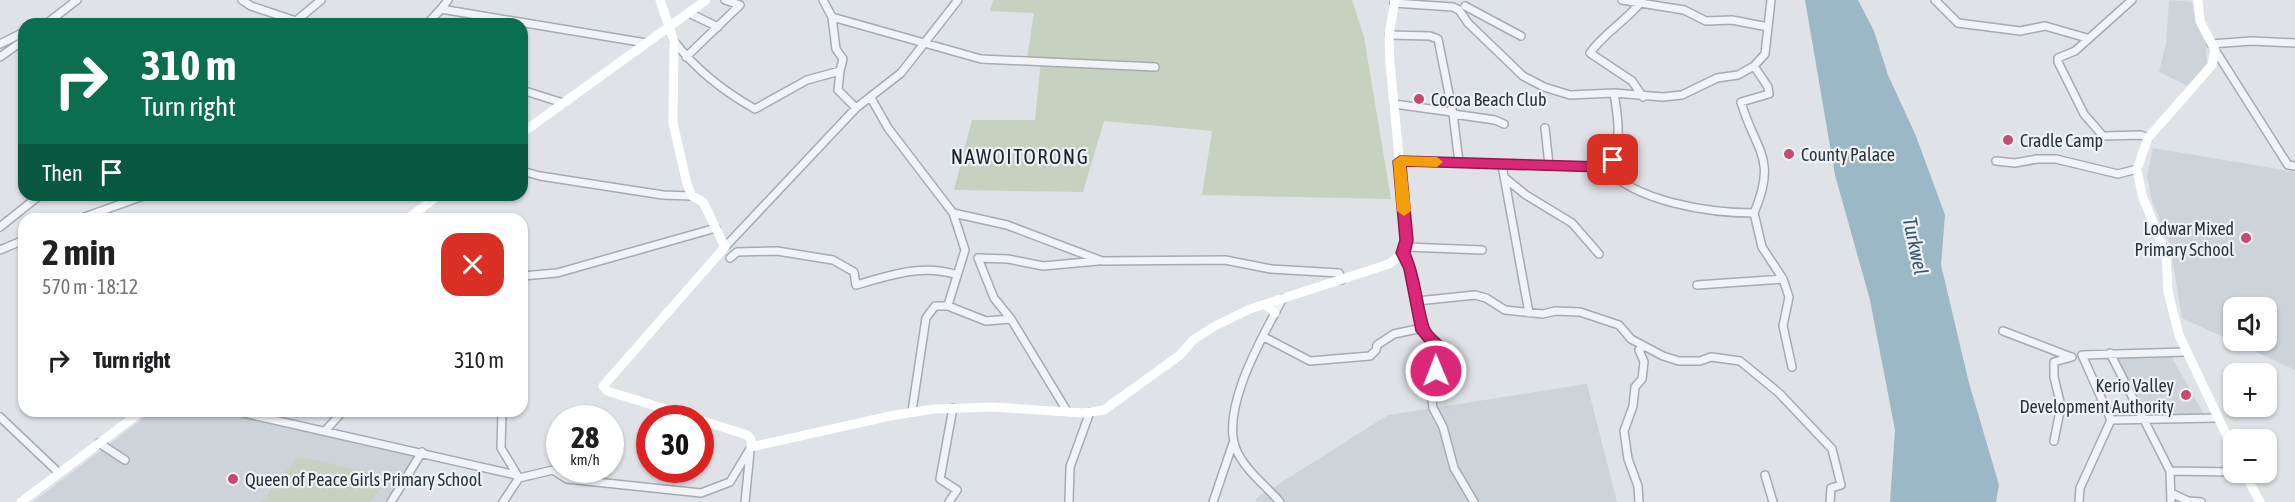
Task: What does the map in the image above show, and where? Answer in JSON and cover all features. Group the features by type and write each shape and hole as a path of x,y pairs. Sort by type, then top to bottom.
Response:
{"street":[{"path":"54,18 77,0"},
{"path":"242,0 251,6 285,18"},
{"path":"301,18 321,0"},
{"path":"433,18 448,0"},
{"path":"660,0 668,28 686,57 710,81 755,109 801,84 831,72 840,71"},
{"path":"528,129 706,0"},
{"path":"686,57 740,5 726,0"},
{"path":"823,0 832,17 836,49 843,59 838,90 856,108"},
{"path":"653,405 607,391 603,386 725,247 856,108 901,72 958,0"},
{"path":"1622,0 1684,10 1706,21 1723,19 1768,27"},
{"path":"1464,5 1468,23 1523,76 1534,82 1570,95 1614,93 1643,97 1682,94 1717,78 1738,75 1754,66 1765,54 1771,0"},
{"path":"1935,0 1958,23 2020,31 2045,26 2087,38"},
{"path":"2132,0 2075,51 2058,58 2058,62 2084,114 2103,136 2141,135 2148,138"},
{"path":"2198,0 2200,21 2213,47 2288,165 2295,166"},
{"path":"1474,502 1454,468 1443,427 1433,408 1433,384 1442,355 1439,347 1427,338 1422,328 1405,250 1389,35 1395,2 1443,6 1464,5 1521,36"},
{"path":"1641,2 1624,21 1594,46 1590,53 1628,74 1640,88 1643,97"},
{"path":"441,9 495,18"},
{"path":"689,13 718,27"},
{"path":"52,18 58,15"},
{"path":"832,17 923,45 981,59 1155,67"},
{"path":"528,23 646,43"},
{"path":"0,44 18,35"},
{"path":"1389,35 1430,36 1438,39 1459,162"},
{"path":"674,41 673,123 692,196"},
{"path":"2213,47 2253,41 2295,43"},
{"path":"0,57 18,44"},
{"path":"2213,47 2212,65 2148,138 2137,169 2142,195 2166,255 2168,292 2186,352 2223,431"},
{"path":"1754,66 1768,87 1769,94 1741,102 1746,120 1758,141 1765,165 1764,190 1754,213 1762,247 1783,279 1789,297 1783,326 1792,368"},
{"path":"528,92 563,103"},
{"path":"1400,161 1605,167 1613,160 1618,142 1619,122 1614,93"},
{"path":"871,98 888,129 917,163 953,213 965,250 948,304"},
{"path":"1394,104 1495,120 1504,124"},
{"path":"1545,128 1549,165"},
{"path":"1996,161 2015,163 2050,158 2118,174 2137,169"},
{"path":"1502,165 1528,312"},
{"path":"1605,167 1612,176 1649,193 1701,209 1754,213"},
{"path":"528,173 663,195 692,196 703,202 725,247"},
{"path":"1505,178 1526,195 1572,223 1599,254"},
{"path":"0,227 32,201"},
{"path":"96,213 129,201"},
{"path":"417,213 432,201"},
{"path":"953,213 1007,225 1102,261"},
{"path":"528,276 550,274 577,268 716,228"},
{"path":"0,250 18,242"},
{"path":"262,417 422,452 517,476 553,470 567,479 701,494 730,482 751,447 912,411 994,407 1090,412 1113,405 1180,355 1193,340 1233,316 1389,264 1405,250 1482,250"},
{"path":"730,258 737,252 777,251 833,260 854,272 856,285 904,272 918,273 923,270 952,272 957,275"},
{"path":"1067,411 1011,319 1000,308 990,292 978,258 1043,266 1102,261 1225,260 1271,269 1339,273 1342,280"},
{"path":"1696,285 1751,284 1783,279"},
{"path":"1417,301 1475,295 1486,298 1505,310 1580,312 1618,325 1631,339 1679,361 1700,361 1711,357 1740,361 1779,393 1832,449 1841,485 1830,488 1830,502"},
{"path":"1280,502 1240,456 1233,442 1232,428 1234,407 1283,298"},
{"path":"912,411 926,318 935,306 948,304 963,314 986,321 1011,319"},
{"path":"1265,304 1274,309 1275,313"},
{"path":"1264,337 1310,361 1370,356 1376,350 1377,345 1388,337 1422,328"},
{"path":"2003,331 2072,357"},
{"path":"1639,502 1638,486 1628,459 1624,431 1630,407 1633,406 1635,387 1642,379 1644,362 1639,350 1644,346"},
{"path":"2054,441 2060,401 2055,389 2054,363 2082,355 2186,352"},
{"path":"2110,353 2170,471 2171,502"},
{"path":"2079,502 2080,488 2111,420 2082,355"},
{"path":"949,502 957,490 940,479 953,408"},
{"path":"1069,502 1070,466 1090,412"},
{"path":"0,417 59,473"},
{"path":"21,502 134,417"},
{"path":"325,431 338,417"},
{"path":"502,417 501,448 517,476"},
{"path":"2111,420 2216,418"},
{"path":"714,424 747,435 751,439 745,502"},
{"path":"1213,502 1224,472 1228,448 1233,442"},
{"path":"99,443 125,460"},
{"path":"391,502 422,452"},
{"path":"2170,471 2223,472"},
{"path":"1765,475 1773,502"},
{"path":"503,502 517,476"},
{"path":"2250,483 2260,502"},
{"path":"2170,493 2188,501 2201,502"}],"shaded area":[{"path":"2169,0 2192,2 2196,23 2206,43 2207,65 2188,86 2159,72 2166,43"},
{"path":"2153,148 2295,172 2295,370 2254,351 2277,351 2277,297 2223,297 2223,337 2182,318 2170,245 2152,201 2147,176"},
{"path":"2113,356 2171,356 2205,416 2144,417"},
{"path":"1587,384 1617,502 1257,502 1255,499 1388,415"},
{"name":"Queen of Peace Girls Primary School","path":"145,417 247,417 418,455 388,502 33,502"}],"green space":[{"path":"993,0 1352,0 1364,37 1391,199 1202,195 1212,131 1104,121 1083,192 954,190 972,120 1035,120 1041,58 1027,58 1034,13 990,11"},
{"path":"298,456 387,477 371,502 262,502"}],"water":[{"name":"Turkwel","path":"1805,0 1858,0 1874,31 1888,75 1916,136 1945,215 1941,265 1969,383 1999,485 1996,502 1890,502 1895,430 1870,300 1835,175"}],"slow traffic":[{"path":"1404,211 1400,161 1437,162"}],"place":[{"name":"Cocoa Beach Club","path":"1419,99"},
{"name":"Cradle Camp","path":"2008,140"},
{"name":"County Palace","path":"1789,154"},
{"name":"Lodwar Mixed Primary School","path":"2246,238"},
{"name":"Kerio Valley Development Authority","path":"2186,395"},
{"name":"Queen of Peace Girls Primary School","path":"233,479"}],"district":[{"name":"NAWOITORONG","path":"1020,156"}],"route":[{"path":"1436,371 1442,355 1423,331 1411,269 1403,253 1407,240 1400,161 1605,167 1613,160"}]}
